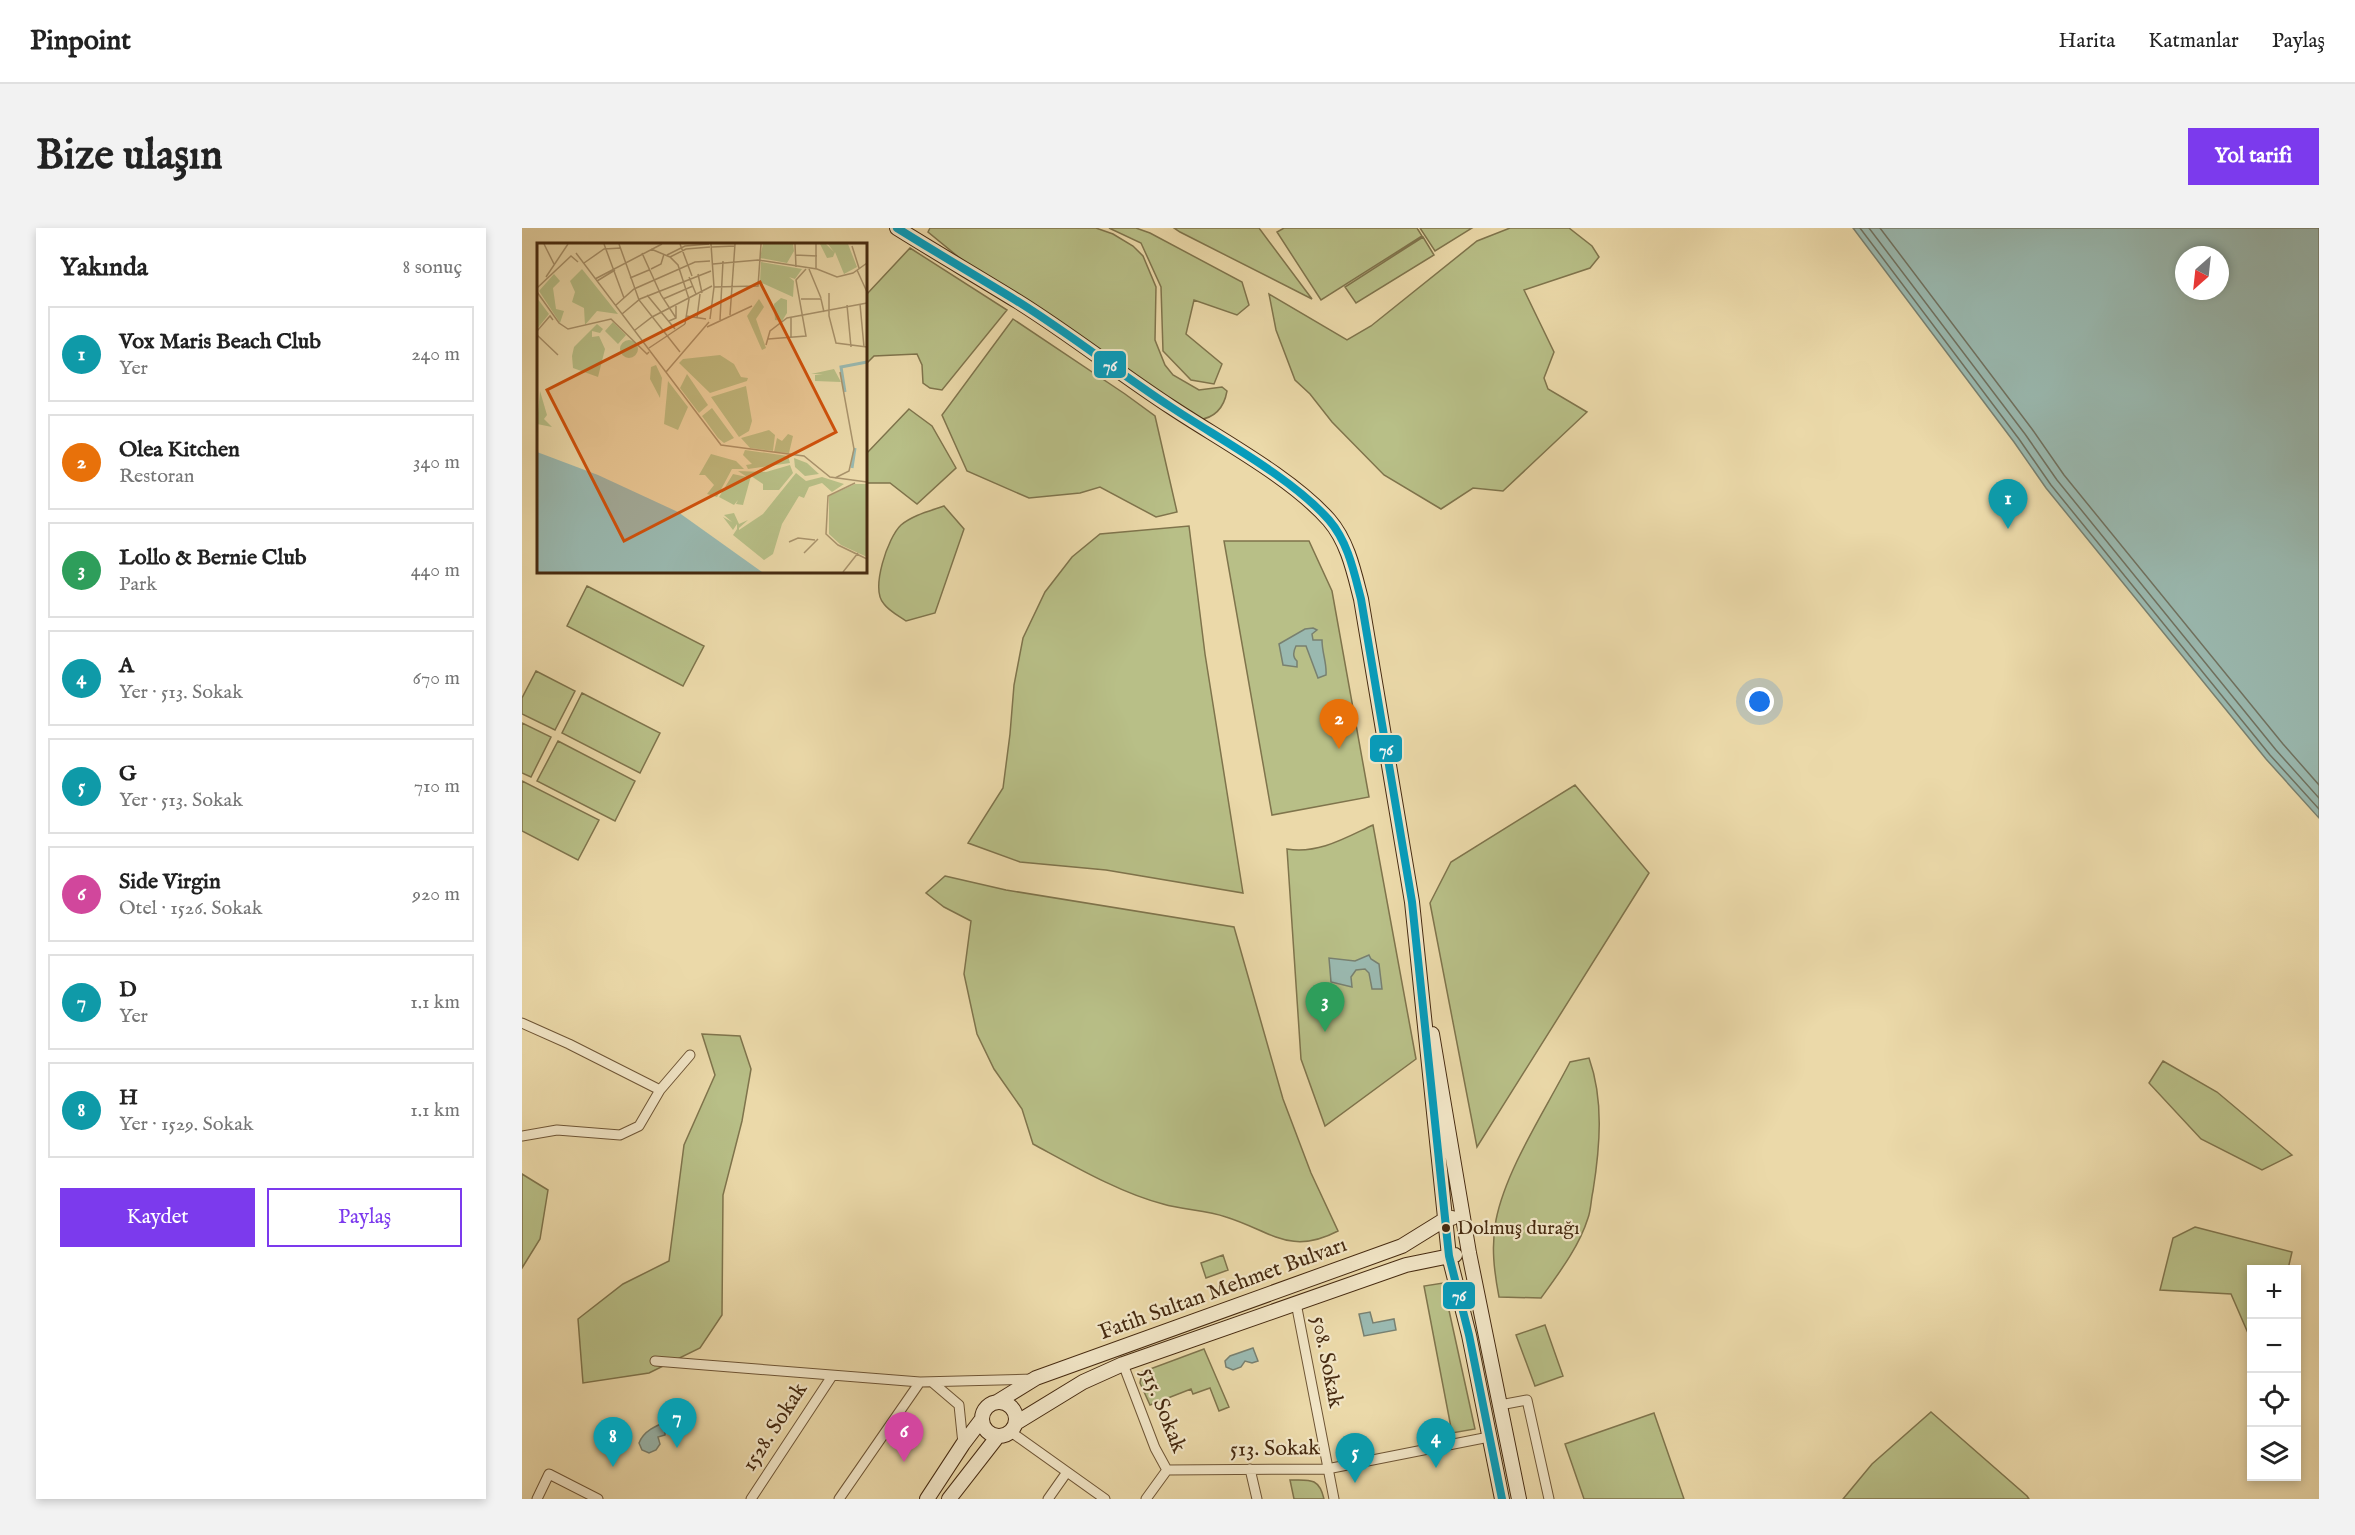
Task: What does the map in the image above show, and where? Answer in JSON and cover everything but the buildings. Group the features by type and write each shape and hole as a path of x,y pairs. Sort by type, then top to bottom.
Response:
{"main road":[{"path":"897,228 1018,302 1282,480 1316,507 1341,537 1353,567 1361,599 1411,896 1422,985 1454,1151 1462,1216 1519,1499"},
{"path":"1422,985 1425,1046 1443,1220 1502,1499"},
{"name":"Fatih Sultan Mehmet Bulvarı","path":"927,1499 982,1419 986,1408 1036,1378 1402,1246 1443,1220 1462,1216"},
{"name":"Fatih Sultan Mehmet Bulvarı","path":"949,1499 1008,1430 1083,1382 1123,1364 1406,1265 1469,1253"},
{"path":"982,1419 988,1433 1008,1430 1015,1412 1012,1408 997,1402"}],"street":[{"path":"522,1023 660,1090"},
{"path":"522,1136 557,1130 620,1135 639,1126 660,1090 690,1055"},
{"name":"508. Sokak","path":"1296,1303 1334,1499"},
{"path":"656,1361 920,1382 1036,1378"},
{"name":"515. Sokak","path":"1123,1364 1155,1448 1167,1470"},
{"name":"1528. Sokak","path":"751,1499 832,1376"},
{"path":"839,1499 920,1382"},
{"path":"932,1382 959,1405 963,1444"},
{"path":"1500,1405 1527,1400 1549,1499"},
{"path":"1008,1430 1105,1499"},
{"name":"513. Sokak","path":"1167,1470 1327,1469 1489,1437"},
{"path":"1250,1469 1257,1499"},
{"path":"1146,1499 1167,1470"},
{"path":"1048,1499 1067,1473"},
{"path":"537,1499 549,1474 598,1499"}],"green space":[{"path":"930,228 1096,228 1113,234 1133,246 1143,256 1156,287 1155,340 1165,365 1173,375 1199,390 1222,387 1227,391 1221,407 1209,417 1198,420 967,264 928,232"},
{"path":"1109,228 1136,228 1150,233 1242,282 1249,305 1237,315 1194,300 1186,334 1222,364 1214,384 1191,380 1163,351 1161,287 1141,243"},
{"path":"1174,228 1259,228 1312,299 1180,232"},
{"path":"1284,228 1417,228 1422,236 1321,300 1277,232"},
{"path":"1420,228 1472,228 1435,251"},
{"path":"1510,228 1569,228 1592,246 1599,257 1590,268 1524,290 1554,352 1544,378 1548,389 1587,412 1503,491 1473,488 1441,509 1384,475 1295,380 1276,330 1269,294 1347,340 1371,326 1477,241"},
{"path":"1423,237 1434,255 1356,303 1345,287"},
{"path":"910,248 1007,310 942,390 930,388 923,383 922,365 917,354 874,356 867,363 867,294"},
{"path":"1013,319 1155,416 1177,512 1156,517 1100,487 1080,493 1029,498 967,471 942,415"},
{"path":"909,409 932,426 956,468 917,504 890,483 867,483 867,453"},
{"path":"944,506 964,529 935,613 906,621 889,609 880,597 882,563 891,540 901,525 916,516"},
{"path":"1189,526 1205,654 1243,893 1106,870 1020,862 968,843 1003,788 1014,685 1023,638 1045,592 1072,557 1100,534"},
{"path":"1224,541 1309,541 1332,591 1369,797 1272,815"},
{"path":"587,586 704,646 683,686 567,626"},
{"path":"536,671 575,691 555,730 522,714 522,698"},
{"path":"582,693 660,733 640,773 562,733"},
{"path":"522,723 551,737 531,777 522,773"},
{"path":"558,741 635,781 615,821 537,781"},
{"path":"522,781 599,820 578,860 522,831"},
{"path":"1575,785 1649,873 1477,1147 1430,903 1451,862"},
{"path":"1373,825 1416,1059 1325,1126 1301,1059 1287,849 1321,847"},
{"path":"945,876 1006,890 1234,927 1283,1099 1311,1173 1338,1231 1307,1241 1281,1239 1218,1215 1171,1206 1130,1193 1096,1178 1033,1144 1022,1109 994,1069 977,1034 964,974 971,921 944,907 926,893"},
{"path":"702,1034 740,1036 751,1069 742,1121 723,1195 722,1315 700,1348 649,1373 583,1383 578,1319 623,1284 669,1261 684,1145 715,1075"},
{"path":"1589,1058 1597,1090 1599,1141 1590,1212 1584,1229 1568,1260 1541,1298 1499,1297 1493,1249 1496,1220 1508,1180 1570,1062"},
{"path":"2163,1061 2217,1092 2292,1155 2262,1170 2201,1139 2149,1083"},
{"path":"522,1174 548,1190 540,1239 522,1268"},
{"path":"2195,1227 2292,1252 2289,1265 2247,1265 2247,1331 2231,1294 2160,1290 2173,1238"},
{"path":"1223,1255 1228,1270 1206,1278 1201,1263"},
{"path":"1443,1283 1475,1429 1452,1433 1424,1286"},
{"path":"1545,1325 1563,1376 1535,1386 1516,1335"},
{"path":"1204,1349 1229,1407 1219,1411 1210,1388 1193,1394 1191,1389 1150,1405 1140,1383 1142,1372"},
{"path":"1931,1412 2029,1499 1843,1499 1872,1464"},
{"path":"1654,1413 1684,1499 1584,1499 1565,1444"},
{"path":"1290,1480 1308,1480 1316,1483 1324,1499 1294,1499"}],"water":[{"path":"1853,228 2319,228 2319,818 2266,759 2046,488"},
{"path":"1305,629 1317,630 1312,634 1313,640 1322,640 1326,666 1326,675 1318,678 1306,646 1295,648 1294,656 1297,667 1283,665 1279,644"},
{"path":"1369,955 1379,964 1382,989 1372,989 1369,973 1365,969 1356,970 1351,977 1352,987 1331,982 1329,958 1355,961"},
{"path":"1370,1312 1373,1323 1394,1319 1396,1330 1364,1336 1359,1314"},
{"path":"1253,1348 1258,1361 1252,1363 1245,1361 1241,1367 1233,1370 1226,1367 1225,1361 1230,1356"},
{"path":"670,1420 674,1423 665,1428 665,1435 658,1437 660,1444 656,1450 649,1453 642,1450 639,1443 641,1438 652,1428"}],"transit line":[{"name":"76","path":"897,228 1017,301 1152,394 1254,459 1313,504 1329,520 1341,538 1350,558 1361,599 1412,902 1449,1256 1469,1335 1502,1499"}],"place":[{"name":"Vox Maris Beach Club","path":"2008,529"},
{"name":"Olea Kitchen","path":"1339,749"},
{"name":"Lollo & Bernie Club","path":"1325,1032"},
{"name":"Dolmuş durağı","path":"1446,1228"},
{"name":"D","path":"677,1448"},
{"name":"Side Virgin","path":"904,1462"},
{"name":"H","path":"613,1467"},
{"name":"A","path":"1436,1468"},
{"name":"G","path":"1355,1483"}]}
